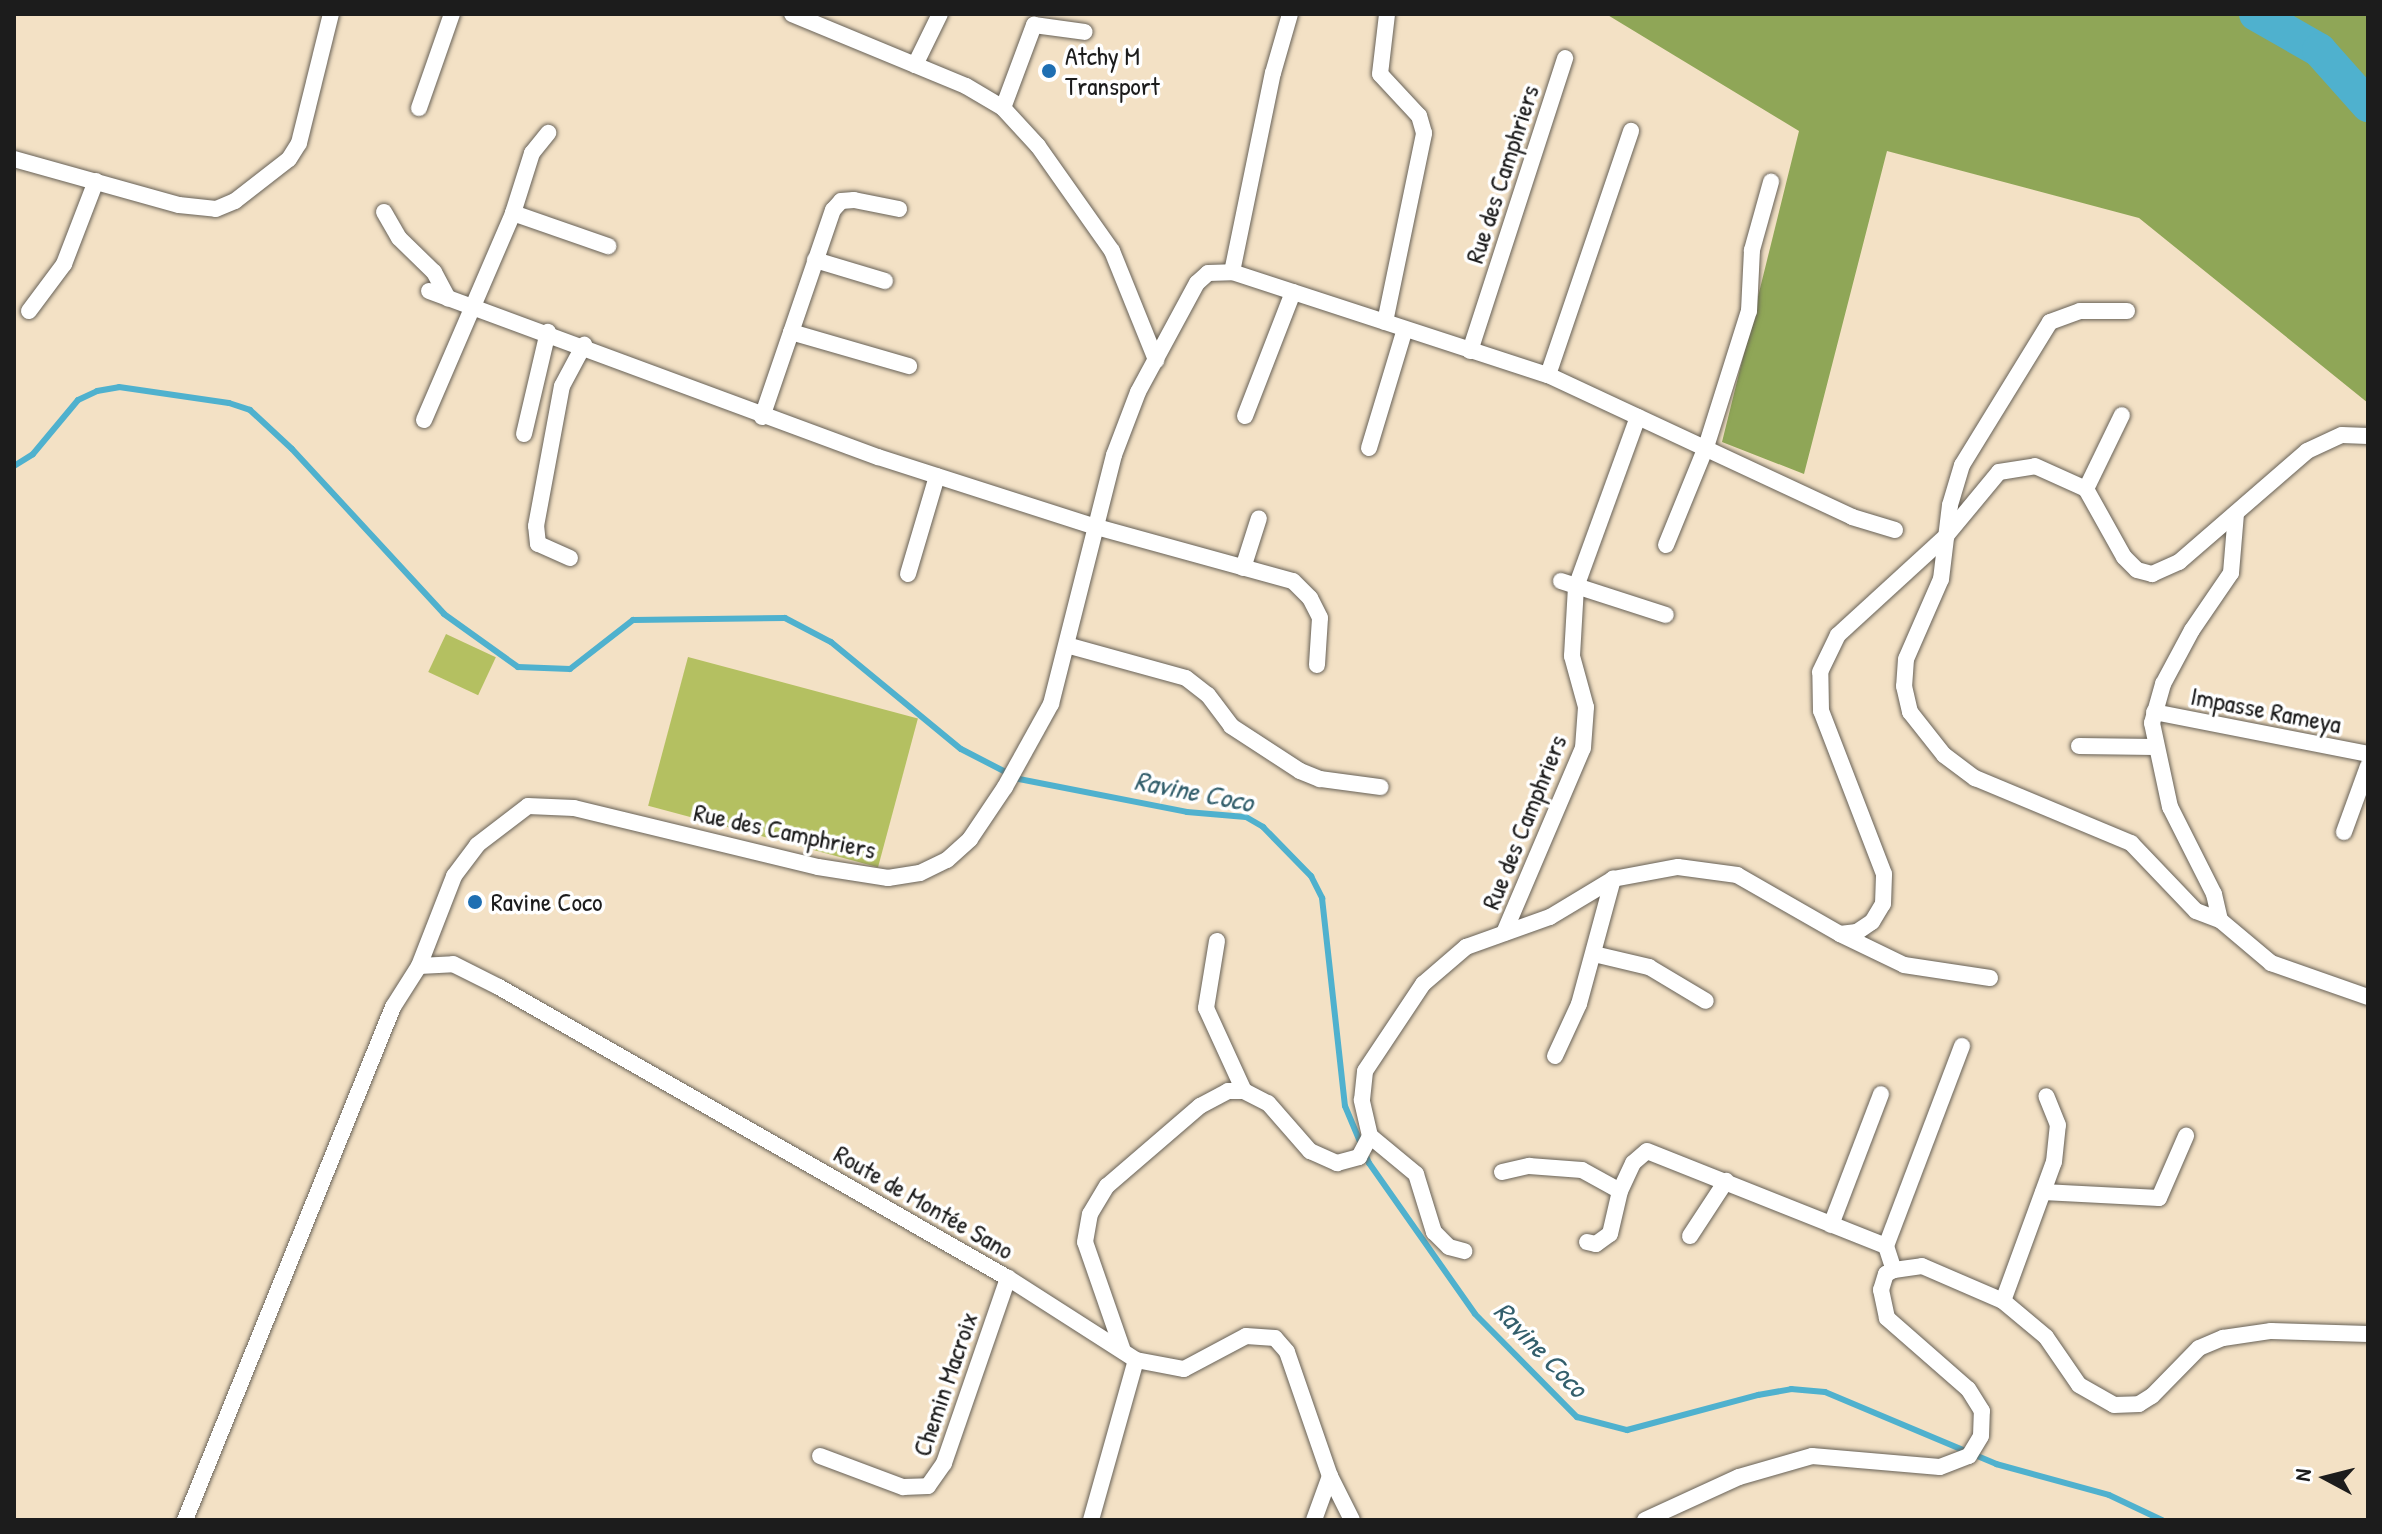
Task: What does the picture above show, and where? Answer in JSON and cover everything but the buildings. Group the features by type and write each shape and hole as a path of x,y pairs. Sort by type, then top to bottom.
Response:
{"street":[{"path":"14,159 199,209 216,209 252,189 299,143 331,14"},
{"path":"419,108 452,14"},
{"path":"792,14 915,65 1003,108 1038,146 1112,251 1156,360"},
{"path":"915,65 940,14"},
{"path":"1290,14 1273,73 1232,272 1548,375 1852,517 1895,530"},
{"path":"1385,322 1424,133 1419,116 1380,74 1387,14"},
{"path":"1003,108 1034,25 1085,32"},
{"name":"Rue des Camphriers","path":"1470,351 1565,58"},
{"path":"1548,375 1631,131"},
{"path":"424,420 475,308 513,213 532,153 548,133"},
{"path":"29,311 64,264 96,181"},
{"path":"1666,545 1706,447 1749,311 1752,250 1771,182"},
{"path":"762,417 815,260 841,201 899,209"},
{"path":"384,212 399,238 434,272 448,298"},
{"path":"513,213 608,246"},
{"path":"815,260 885,281"},
{"name":"Rue des Camphriers","path":"419,966 454,876 477,845 528,806 574,808 818,867 888,878 920,873 947,860 970,839 1005,787 1051,704 1070,646 1093,526 1133,405 1197,283 1212,271 1232,272"},
{"path":"429,291 584,345 762,417 937,476 1093,526 1293,581 1310,598 1321,632 1317,665"},
{"path":"1245,416 1293,292"},
{"path":"2127,311 2080,311 2050,322 1962,465 1946,536 1941,579 1916,628 1904,673 1906,699 1922,731 1944,755 1994,789 2131,843 2196,911 2220,920 2271,963 2368,997"},
{"path":"1369,448 1405,329"},
{"path":"524,434 548,332"},
{"path":"791,332 909,366"},
{"path":"570,558 538,544 536,526 562,386 584,345"},
{"path":"2086,489 2122,415"},
{"name":"Rue des Camphriers","path":"1504,933 1585,738 1586,707 1572,656 1568,584 1638,417"},
{"path":"1840,934 1857,932 1872,922 1883,904 1886,884 1821,711 1820,672 1838,635 1946,536 1986,483 2014,466 2035,466 2086,489 2124,557 2144,573 2167,571 2307,451 2342,435 2368,436"},
{"path":"908,574 937,476"},
{"name":"Impasse Rameya","path":"2220,920 2214,894 2170,807 2154,747 2154,712 2192,630 2231,573 2236,513"},
{"path":"1243,568 1259,518"},
{"path":"1568,584 1666,615"},
{"path":"1070,646 1186,678 1200,686 1231,726 1300,771 1320,779 1380,787"},
{"name":"Impasse Rameya","path":"2154,712 2368,754"},
{"path":"2079,746 2154,747"},
{"path":"2344,832 2368,766"},
{"path":"1091,1520 1130,1356 1088,1259 1090,1214 1107,1186 1200,1106 1228,1091 1244,1091 1268,1103 1310,1151 1346,1163 1359,1157 1370,1136 1361,1090 1371,1061 1436,968 1466,947 1550,917 1613,879 1678,867 1737,875 1840,934 1904,965 1990,978"},
{"path":"1555,1056 1579,1004 1613,879"},
{"path":"1217,941 1206,1008 1244,1091"},
{"path":"1594,954 1649,967 1706,1001"},
{"name":"Route de Montée Sano","path":"419,966 453,964 499,987 1008,1278 1130,1356 1184,1369 1246,1336 1275,1338 1287,1352 1330,1476 1352,1520"},
{"path":"185,1520 393,1007 419,966"},
{"path":"1894,1270 1886,1246 1962,1046"},
{"path":"1831,1225 1881,1094"},
{"path":"2003,1301 2057,1144 2058,1125 2046,1096"},
{"path":"1370,1136 1416,1174 1434,1232 1449,1247 1464,1251"},
{"path":"2043,1192 2159,1198 2186,1136"},
{"path":"1587,1242 1596,1244 1610,1234 1620,1191 1633,1163 1647,1151 1886,1246"},
{"path":"1502,1172 1559,1166 1582,1170 1620,1191"},
{"path":"1690,1236 1726,1181"},
{"path":"1645,1520 1739,1477 1812,1456 1940,1467 1969,1456 1983,1424 1968,1389 1887,1318 1881,1290 1886,1274 1894,1270 1922,1266 2003,1301 2046,1337 2079,1385 2114,1405 2139,1404 2152,1396 2199,1348 2223,1338 2271,1331 2368,1334"},
{"name":"Chemin Macroix","path":"820,1456 903,1487 928,1486 944,1463 1008,1278"},
{"path":"1314,1520 1330,1476"}],"green space":[{"path":"1606,14 2368,14 2368,403 2139,218 1887,151 1804,474 1722,442 1799,131"},
{"path":"446,634 496,657 478,695 428,672"},
{"path":"688,657 918,719 878,867 648,806"}],"waterway":[{"path":"2256,14 2319,50 2368,105"},
{"name":"Ravine Coco","path":"14,466 33,454 78,400 97,391 119,387 229,403 250,410 292,449 444,614 518,667 570,669 633,620 785,618 831,642 961,749 1019,779 1187,812 1246,817 1263,827 1311,876 1322,898 1345,1106 1369,1163 1475,1314 1577,1417 1627,1430 1758,1395 1791,1389 1825,1392 1996,1464 2109,1495 2162,1520"}],"place":[{"name":"Atchy M Transport","path":"1049,71"},
{"name":"Ravine Coco","path":"475,902"}]}
